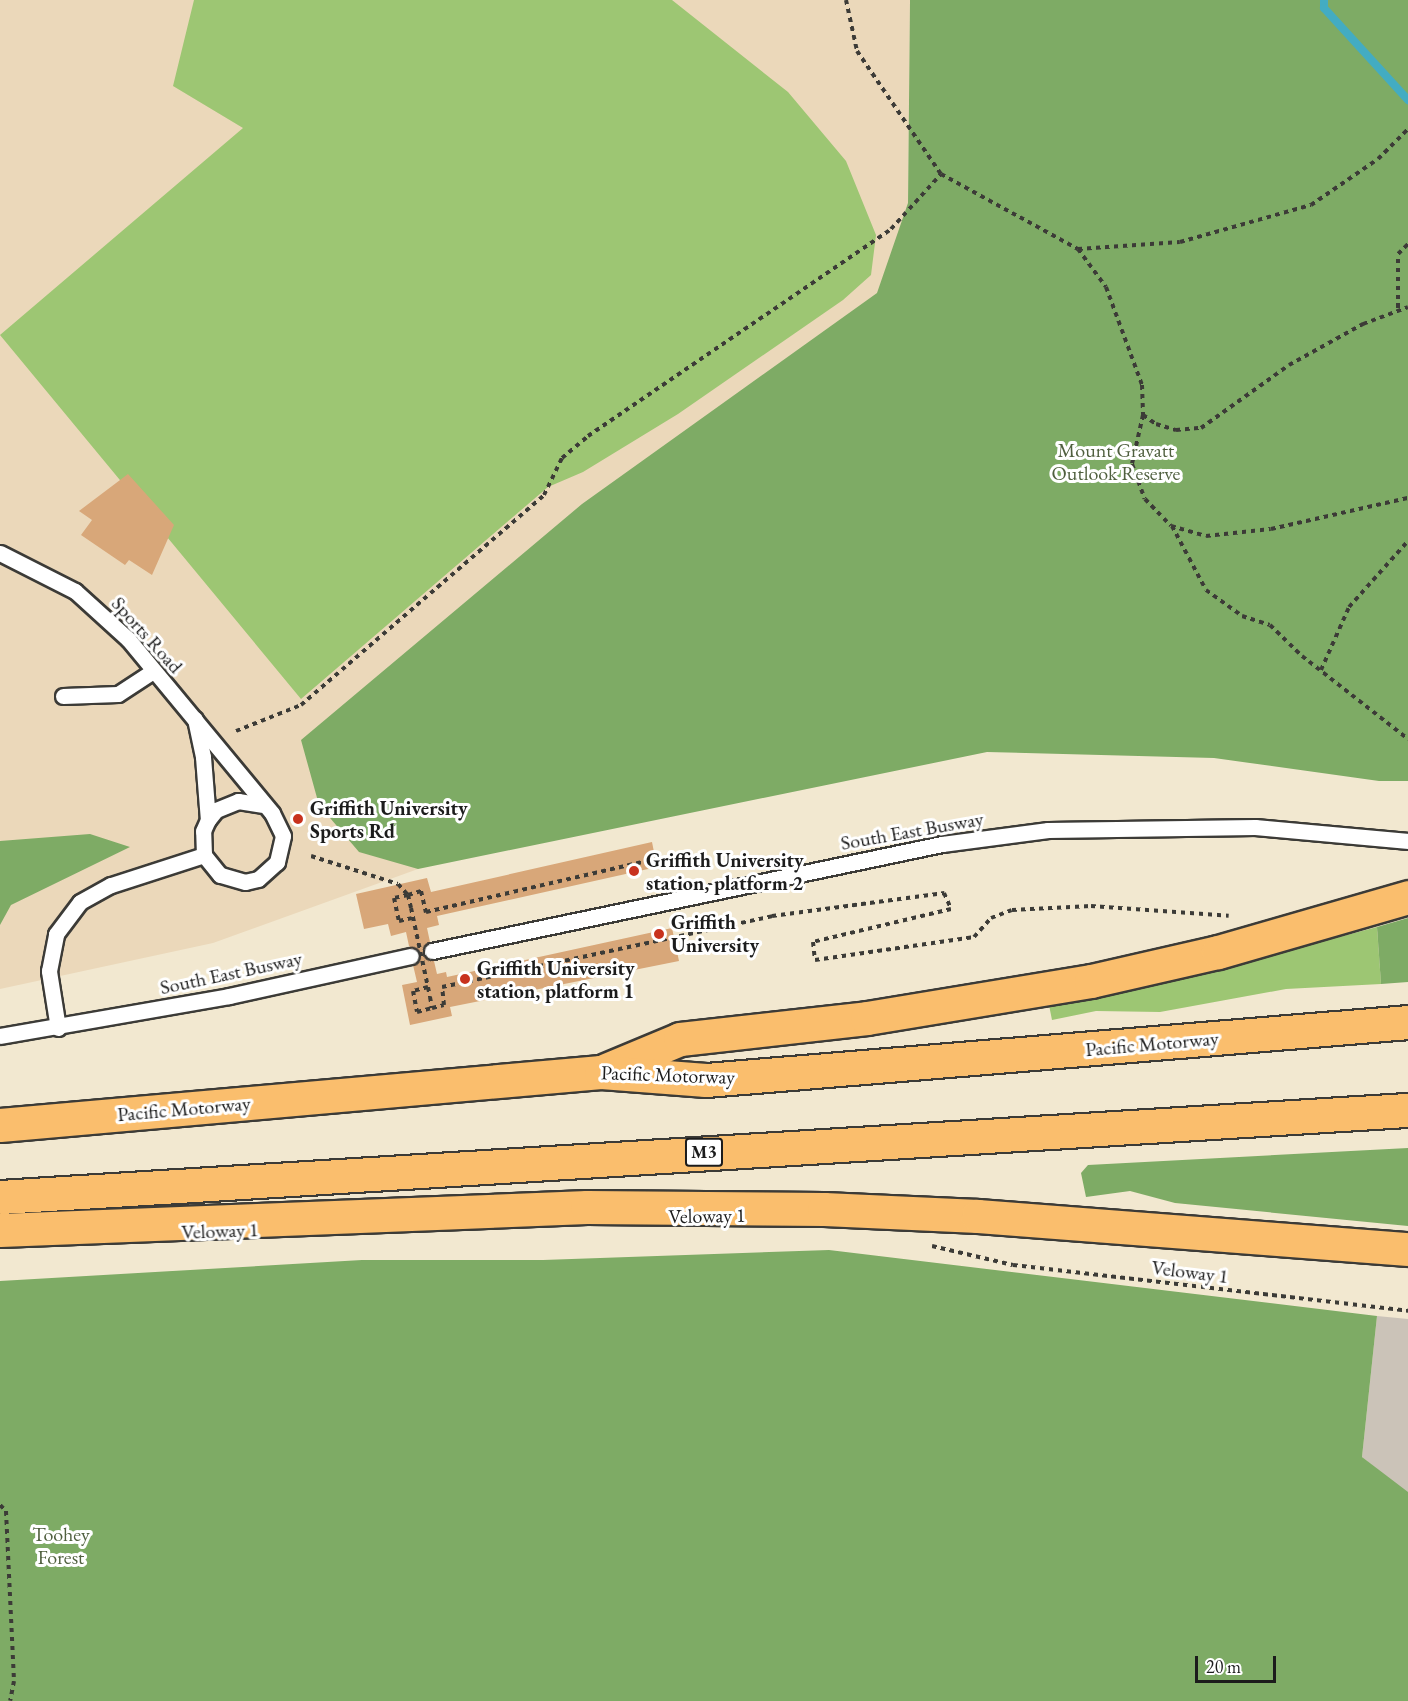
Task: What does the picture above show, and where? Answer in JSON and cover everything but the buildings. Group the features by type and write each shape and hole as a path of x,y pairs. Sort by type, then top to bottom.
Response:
{"highway":[{"path":"601,1072 680,1039 867,1018 1091,981 1228,949 1408,897"},
{"name":"Pacific Motorway","path":"0,1125 601,1072 706,1080 1408,1022"},
{"name":"M3","path":"0,1197 1408,1110"},
{"path":"0,1230 587,1207 824,1209 978,1216 1408,1249"}],"lane":[{"name":"Sports Road","path":"0,553 75,591 128,639 153,671 223,750 262,805 279,824 283,836 280,856 269,872 245,882 232,880 211,867 204,855 203,831 208,820 203,757 195,719"},
{"path":"63,696 118,694 153,671"},
{"path":"208,820 216,810 238,801 262,805"},
{"name":"South East Busway","path":"432,951 942,844 1048,830 1155,826 1339,832 1408,841"},
{"path":"58,1028 49,971 56,934 80,902 111,885 204,855"},
{"name":"South East Busway","path":"0,1036 58,1028 229,996 411,956"}],"path":[{"path":"846,0 857,51 941,174 1078,249 1106,287 1142,385 1143,415 1132,464 1145,499 1172,526 1206,591 1242,616 1270,625 1321,670 1408,739"},
{"path":"1078,249 1180,242 1311,205 1378,159 1408,129"},
{"path":"236,731 301,705 544,495 562,459 588,436 891,229 941,174"},
{"path":"1398,308 1398,254 1408,244"},
{"path":"1143,415 1156,424 1176,430 1201,428 1289,365 1398,308 1408,307"},
{"path":"1172,526 1206,536 1271,529 1408,498"},
{"path":"1321,670 1349,607 1408,541"},
{"path":"311,856 398,884 408,895 432,1008"},
{"path":"412,918 399,921 394,898 421,891 426,912 642,862"},
{"path":"428,987 413,991 417,1012 444,1005 442,987 772,916 944,893 951,909 813,942 815,960 974,937 991,918 1012,910 1091,906 1230,916 1240,913"},
{"name":"Veloway 1","path":"926,1245 1013,1265 1408,1311"},
{"path":"0,1505 6,1511 14,1681 10,1701"}],"shaded area":[{"path":"0,0 910,0 908,203 1107,371 418,869 213,943 0,989"},
{"path":"1377,1316 1408,1319 1408,1494 1362,1457"}],"green space":[{"path":"194,0 672,0 788,92 846,161 876,235 871,275 843,300 678,414 583,472 548,487 301,699 0,335 243,128 173,86"},
{"name":"Mount Gravatt Outlook Reserve","path":"910,0 1408,0 1408,781 1379,781 1214,758 987,752 418,869 359,852 319,805 301,740 582,504 877,293 908,203"},
{"path":"90,834 130,847 11,905 0,925 0,841"},
{"path":"1408,918 1408,982 1381,984 1377,927"},
{"path":"1377,927 1381,984 1286,989 1160,1012 1096,1011 1052,1020 1049,1005 1183,978"},
{"path":"1408,1148 1408,1226 1175,1203 1130,1191 1086,1197 1081,1173 1088,1165"},
{"name":"Toohey Forest","path":"829,1250 1377,1316 1362,1457 1408,1492 1408,1701 0,1701 0,1281 362,1260 543,1260"}],"waterway":[{"path":"1324,0 1324,8 1408,100"}],"place":[{"name":"Griffith University Sports Rd","path":"298,819"},
{"name":"Griffith University station, platform 2","path":"634,871"},
{"name":"Griffith University","path":"659,934"},
{"name":"Griffith University station, platform 1","path":"465,979"}]}
